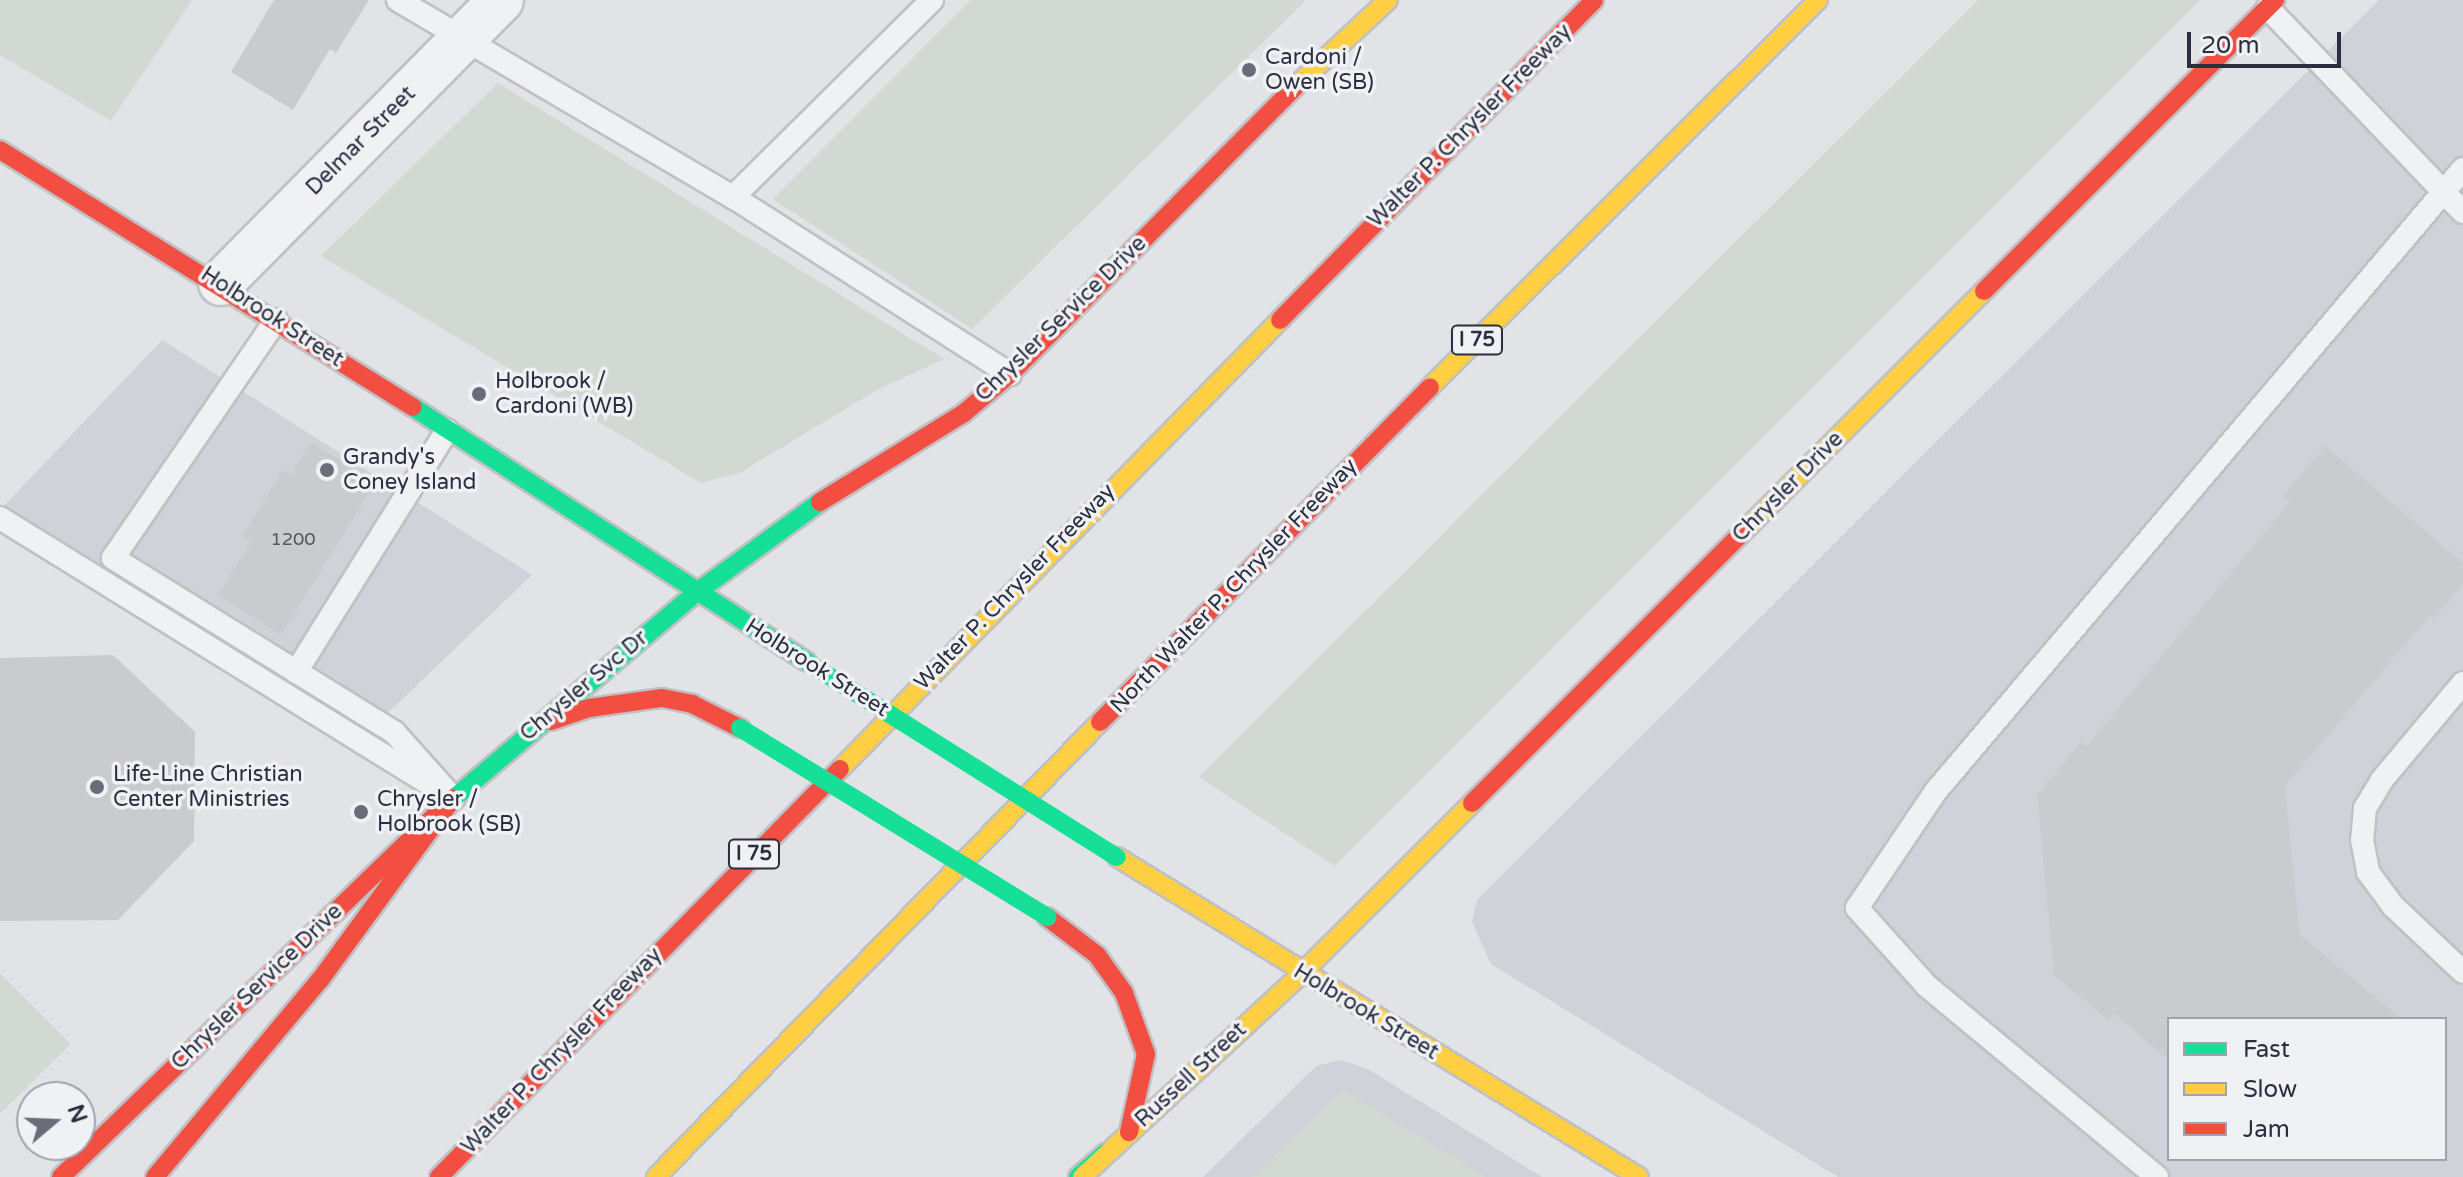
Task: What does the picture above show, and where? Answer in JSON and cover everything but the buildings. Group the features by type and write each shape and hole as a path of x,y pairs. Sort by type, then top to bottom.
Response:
{"main road":[{"name":"Chrysler Service Drive","path":"697,592 813,506 964,413 1010,374 1279,101 1388,0"},
{"name":"Walter P. Chrysler Freeway","path":"439,1177 1594,0"},
{"name":"North Walter P. Chrysler Freeway","path":"656,1177 1361,456 1818,0"},
{"name":"Chrysler Drive","path":"1301,974 2271,4"},
{"name":"Holbrook Street","path":"0,150 221,283 697,592 1301,974 1639,1177"},
{"name":"Chrysler Svc Dr","path":"453,798 697,592"},
{"path":"537,726 589,708 662,698 692,704 740,728 1047,917 1097,955 1124,993 1146,1054 1129,1132"},
{"name":"Chrysler Service Drive","path":"61,1177 453,798"},
{"path":"155,1177 328,970 453,798"},
{"name":"Russell Street","path":"1080,1177 1301,974"}],"street":[{"name":"Delmar Street","path":"221,283 501,0"}],"lane":[{"path":"398,0 733,197 1010,374"},
{"path":"733,197 932,0"},
{"path":"2271,4 2463,212"},
{"path":"2157,1177 1927,986 1857,908 1936,791 2442,190 2463,169"},
{"path":"276,320 113,558 394,732 453,798"},
{"path":"296,672 447,430"},
{"path":"0,518 453,798"},
{"path":"2463,683 2382,780 2365,808 2362,840 2368,872 2393,906 2463,972"}],"shaded area":[{"path":"0,0 192,0 111,121 0,55"},
{"path":"971,0 1306,0 972,329 773,199"},
{"path":"1978,0 2200,0 1335,866 1199,777"},
{"path":"2379,0 2463,0 2463,1177 1838,1177 1491,964 1472,922 1477,900"},
{"path":"498,83 944,359 877,390 739,473 701,483 321,256"},
{"path":"162,340 532,575 370,730 0,510"},
{"path":"0,973 71,1044 33,1081 16,1081 16,1098 0,1114"},
{"path":"1340,1060 1368,1069 1542,1177 1203,1177 1316,1066"},
{"path":"1343,1090 1486,1177 1252,1177"}],"traffic: fast":[{"path":"413,407 807,662"},
{"path":"447,804 697,592 820,502"},
{"path":"807,662 1117,857"},
{"path":"740,728 1047,917"},
{"path":"1078,1177 1106,1153"}],"traffic: slow":[{"path":"1298,84 1388,0"},
{"path":"1430,387 1818,0"},
{"path":"1748,527 1984,291"},
{"path":"840,769 1280,320"},
{"path":"656,1177 1100,722"},
{"path":"1082,1177 1301,974 1472,803"},
{"path":"1117,857 1639,1177"}],"traffic: jam":[{"path":"1280,320 1594,0"},
{"path":"1984,291 2275,0"},
{"path":"820,502 964,413 1010,374 1298,84"},
{"path":"0,150 413,407"},
{"path":"1100,722 1430,387"},
{"path":"1472,803 1748,527"},
{"path":"551,721 589,708 662,698 692,704 740,728"},
{"path":"439,1177 840,769"},
{"path":"155,1177 320,980 453,798"},
{"path":"61,1177 447,804"},
{"path":"1047,917 1097,955 1124,993 1146,1054 1129,1132"}],"place":[{"name":"Cardoni / Owen (SB)","path":"1249,70"},
{"name":"Holbrook / Cardoni (WB)","path":"479,394"},
{"name":"Grandy's Coney Island","path":"327,470"},
{"name":"Life-Line Christian Center Ministries","path":"97,787"},
{"name":"Chrysler / Holbrook (SB)","path":"361,812"}]}
